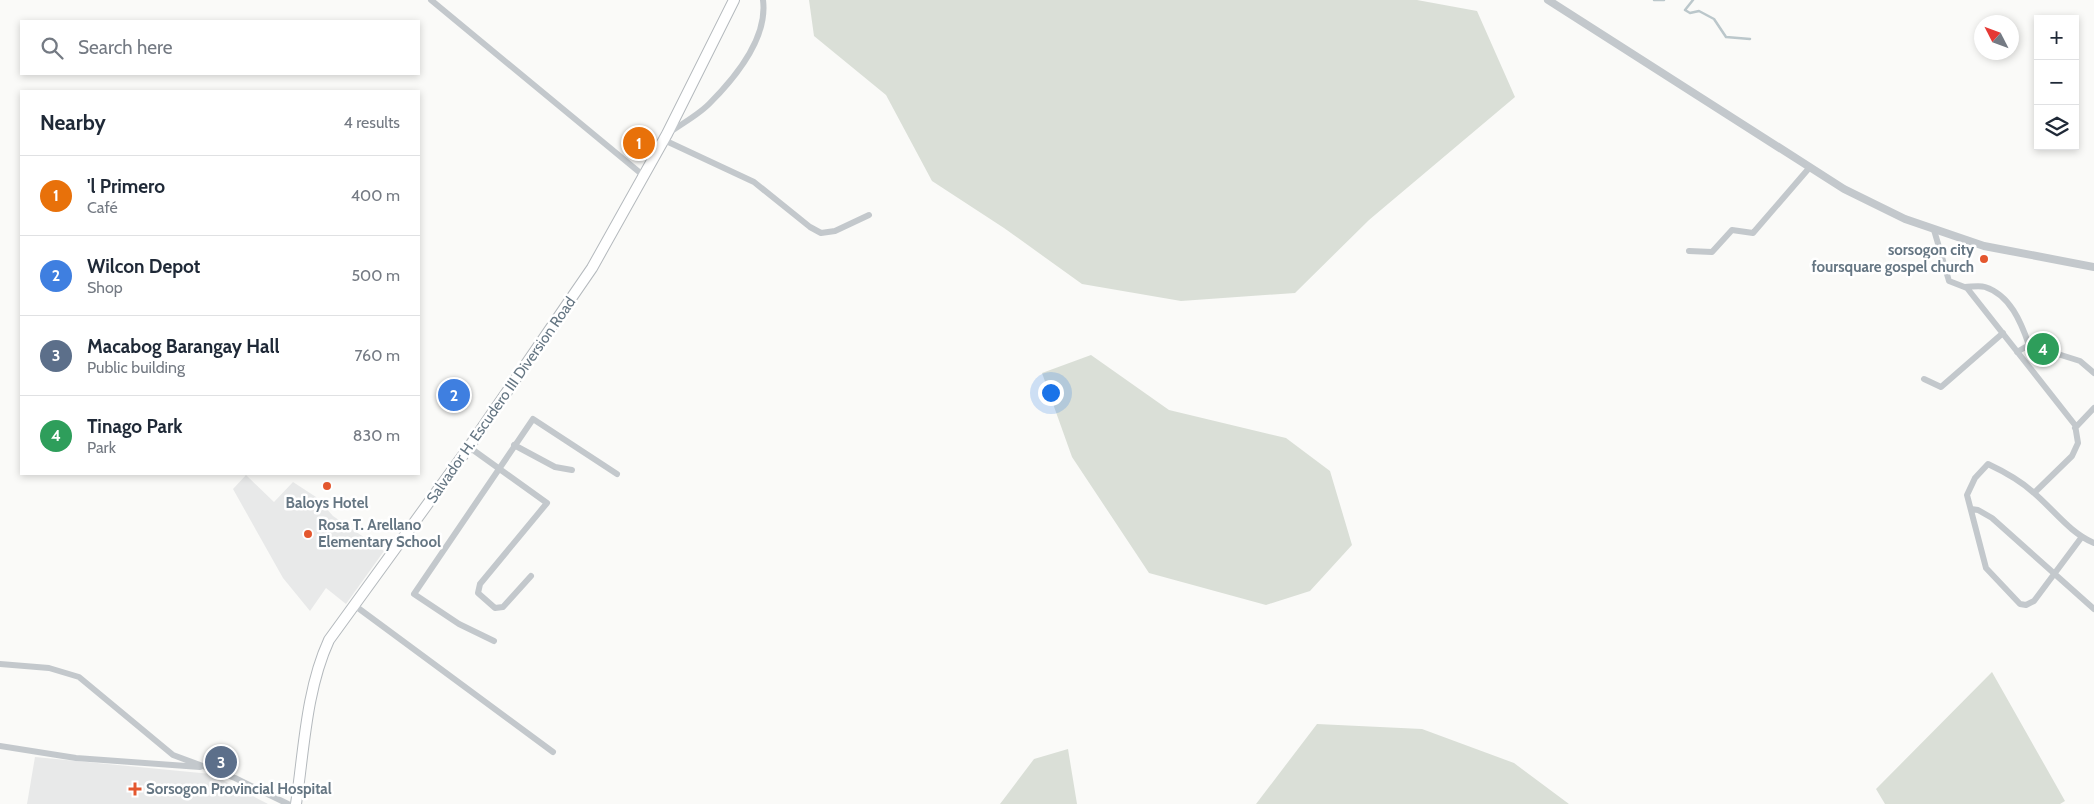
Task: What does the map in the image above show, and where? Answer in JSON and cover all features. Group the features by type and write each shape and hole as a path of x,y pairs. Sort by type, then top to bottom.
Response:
{"highway":[{"name":"Salvador H. Escudero III Diversion Road","path":"296,804 320,660 329,640 469,447 592,268 666,137 734,0"}],"street":[{"path":"431,0 644,176"},
{"path":"763,0 764,14 748,57 708,105 666,137 754,182 810,227 822,232 835,231 869,215"},
{"path":"1548,0 1844,189 1905,219 1984,246 2094,267"},
{"path":"1689,251 1712,252 1732,230 1753,233 1810,167"},
{"path":"1934,230 1949,281 1965,287 1984,286 2002,296 2016,312 2029,345"},
{"path":"1965,287 2076,428 2078,443 2072,456 2034,493"},
{"path":"1924,379 1941,387 2003,333"},
{"path":"2018,352 2029,345 2080,361 2094,373"},
{"path":"2076,428 2094,408"},
{"path":"494,641 460,624 414,594 514,445 533,419 616,474"},
{"path":"514,445 555,467 572,470"},
{"path":"469,447 547,503 480,584 478,592 496,608 503,607 531,576"},
{"path":"2081,538 2034,601 2026,605 2020,604 1986,568 1967,495 1975,478 1988,464 2013,476 2034,493 2081,538 2094,543"},
{"path":"1971,509 1978,510 1992,518 2054,575 2083,597 2094,609"},
{"path":"354,605 554,752"},
{"path":"0,664 49,668 79,677 173,755 235,778 288,804"},
{"path":"0,746 76,758 208,768"}],"shaded area":[{"path":"809,0 1417,0 1477,11 1515,97 1369,220 1295,293 1181,301 1082,284 1004,228 932,181 886,95 814,36"},
{"path":"1091,355 1169,410 1286,438 1330,471 1352,545 1310,591 1266,605 1149,573 1072,457 1042,373"},
{"name":"Rosa T. Arellano Elementary School","path":"246,475 274,502 293,482 316,497 333,516 384,551 346,604 326,588 310,611 283,578 233,489"},
{"path":"1992,672 2065,801 2060,804 1885,804 1876,789"},
{"path":"1317,724 1422,729 1514,763 1569,804 1256,804"},
{"path":"1068,749 1077,804 1000,804 1034,759"},
{"name":"Sorsogon Provincial Hospital","path":"35,757 211,774 268,804 27,804"}],"waterway":[{"path":"1654,0 1664,0"},
{"path":"1693,0 1685,10 1690,13 1699,11 1714,19 1726,37 1750,39"}],"place":[{"name":"'l Primero","path":"639,143"},
{"name":"sorsogon city foursquare gospel church","path":"1984,259"},
{"name":"Tinago Park","path":"2043,349"},
{"name":"Wilcon Depot","path":"454,395"},
{"name":"Baloys Hotel","path":"327,486"},
{"name":"Rosa T. Arellano Elementary School","path":"308,534"},
{"name":"Macabog Barangay Hall","path":"221,762"},
{"name":"Sorsogon Provincial Hospital","path":"135,789"}]}
